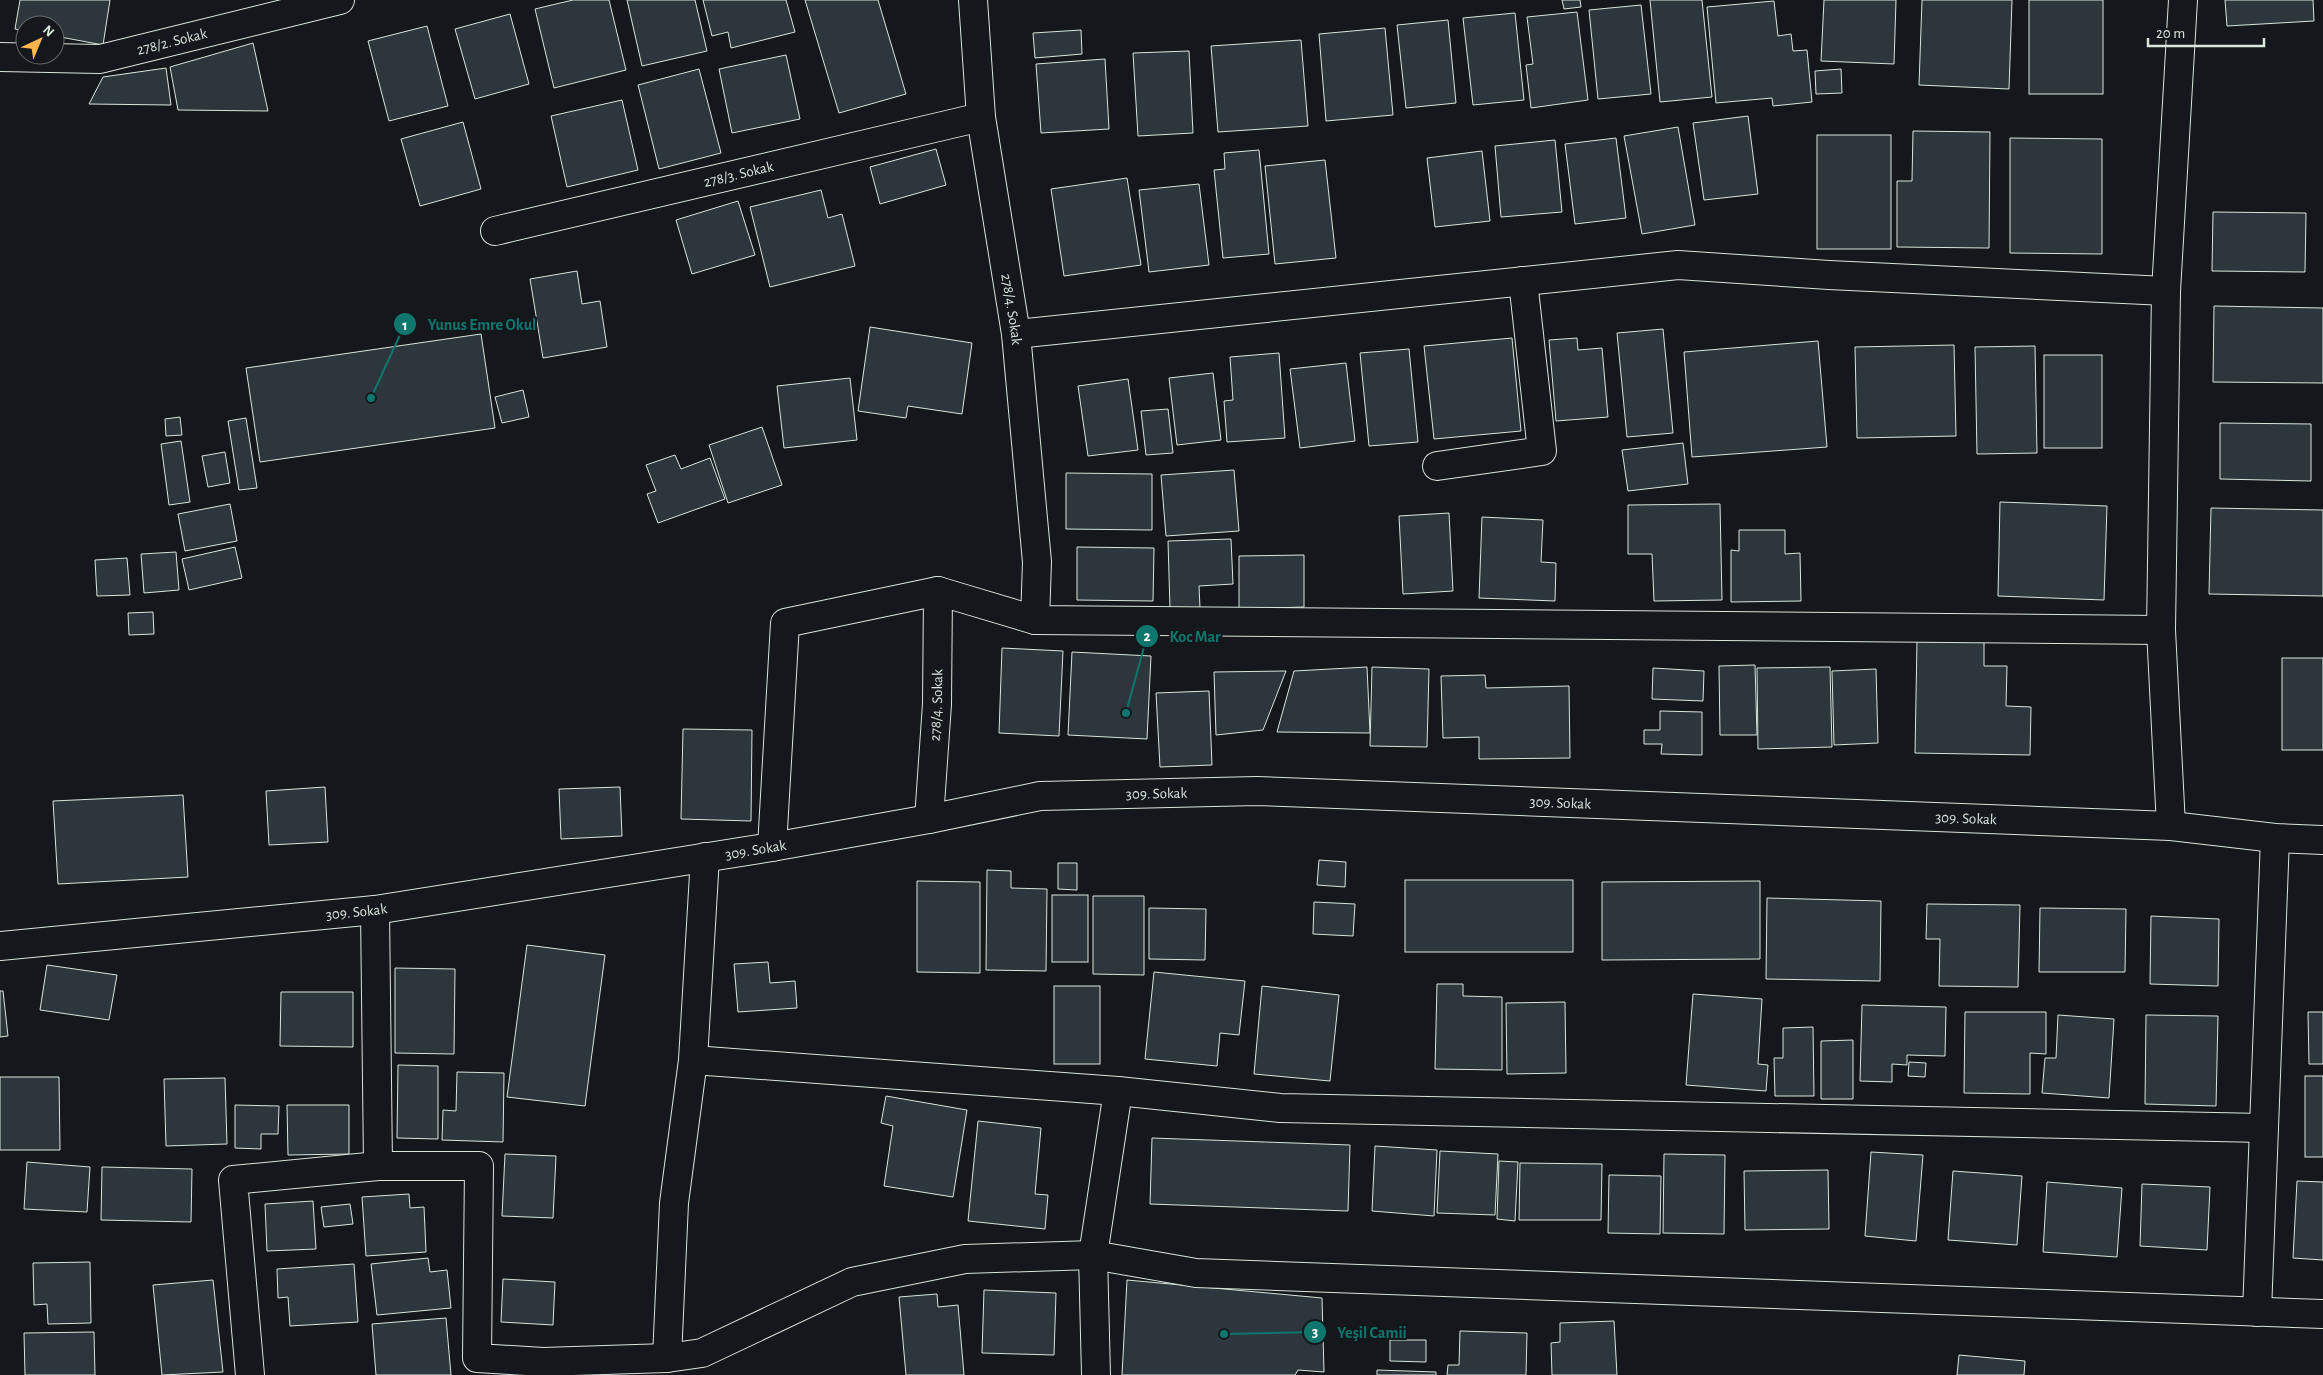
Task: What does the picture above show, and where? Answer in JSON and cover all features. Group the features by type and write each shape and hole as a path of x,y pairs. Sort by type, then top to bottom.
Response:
{"street":[{"name":"278/2. Sokak","path":"0,57 100,59 340,0"},
{"name":"278/4. Sokak","path":"973,0 981,117 1016,334 1037,562 1035,620"},
{"path":"2171,826 2161,630 2166,291 2183,0"},
{"name":"278/3. Sokak","path":"495,231 981,117"},
{"path":"1016,334 1678,265 1829,275 2166,291"},
{"path":"1437,466 1542,450 1523,281"},
{"name":"278/4. Sokak","path":"929,819 937,704 938,591"},
{"path":"772,847 784,623 938,591 1035,620 2161,630"},
{"name":"309. Sokak","path":"0,946 375,910 772,847 929,819 1040,796 1257,791 2171,826 2275,838 2323,840"},
{"path":"2257,1312 2275,838"},
{"path":"668,1358 674,1202 692,1060 705,857"},
{"path":"375,910 378,1166"},
{"path":"692,1060 1118,1091 1280,1108 2264,1128"},
{"path":"1096,1375 1093,1255 1118,1091"},
{"path":"250,1375 233,1180 378,1166 479,1166 477,1358 543,1368 668,1358 703,1364 852,1282 965,1258 1093,1255 1196,1273 2323,1314"}],"building":[{"path":"20,0 110,0 103,45 65,38 65,15 17,15"},
{"path":"573,0 609,0 626,70 554,88 535,9"},
{"path":"627,0 695,0 707,51 642,66"},
{"path":"703,0 786,0 795,32 731,48 728,32 712,36"},
{"path":"805,0 878,0 906,94 839,113"},
{"path":"1562,0 1580,0 1581,7 1564,9"},
{"path":"1650,0 1702,0 1712,97 1660,102"},
{"path":"1824,0 1896,0 1894,64 1821,61"},
{"path":"1922,0 2012,0 2009,89 1919,85"},
{"path":"2029,0 2103,0 2103,94 2029,94"},
{"path":"2225,0 2313,0 2314,21 2227,26"},
{"path":"1774,1 1778,36 1791,34 1793,51 1807,50 1812,102 1773,106 1772,98 1716,103 1707,7"},
{"path":"1641,5 1651,94 1598,99 1589,10"},
{"path":"1577,12 1588,100 1531,108 1526,65 1533,64 1527,17"},
{"path":"1515,13 1524,100 1473,105 1463,18"},
{"path":"510,14 529,84 475,99 455,29"},
{"path":"1448,20 1456,103 1406,108 1397,25"},
{"path":"427,26 448,106 389,121 368,41"},
{"path":"1385,28 1393,115 1326,121 1319,34"},
{"path":"1081,30 1082,54 1035,58 1033,33"},
{"path":"1301,40 1308,126 1218,132 1211,46"},
{"path":"253,43 268,111 178,110 170,67"},
{"path":"1189,51 1193,133 1138,136 1133,53"},
{"path":"786,55 800,119 732,133 719,69"},
{"path":"1105,59 1109,129 1041,133 1036,64"},
{"path":"166,68 171,105 89,104 103,77"},
{"path":"699,69 721,153 659,169 638,85"},
{"path":"1841,69 1842,93 1816,94 1815,71"},
{"path":"622,100 638,170 567,187 551,116"},
{"path":"1748,116 1758,194 1704,200 1693,123"},
{"path":"463,122 481,189 420,206 401,139"},
{"path":"1678,127 1695,225 1642,234 1624,136"},
{"path":"1913,131 1990,132 1989,248 1897,247 1897,181 1912,181"},
{"path":"1817,135 1891,135 1891,249 1817,249"},
{"path":"1616,138 1626,218 1575,224 1565,144"},
{"path":"2010,138 2102,139 2102,254 2010,253"},
{"path":"1555,140 1562,212 1501,217 1495,146"},
{"path":"936,149 946,185 880,204 870,167"},
{"path":"1259,150 1269,254 1223,258 1214,170 1225,169 1224,153"},
{"path":"1482,151 1490,221 1435,227 1427,158"},
{"path":"1325,160 1336,258 1275,264 1265,166"},
{"path":"1127,178 1141,265 1064,276 1051,189"},
{"path":"1199,184 1209,265 1149,272 1139,190"},
{"path":"821,190 828,218 842,214 855,266 770,287 750,207"},
{"path":"738,201 755,255 692,274 676,220"},
{"path":"2213,212 2306,213 2305,272 2212,271"},
{"path":"577,271 582,304 600,301 607,347 543,358 530,279"},
{"path":"2214,306 2323,308 2323,383 2213,382"},
{"path":"870,327 972,343 962,414 908,406 906,418 858,411"},
{"path":"1663,329 1673,433 1627,437 1617,333"},
{"path":"481,334 495,428 260,462 246,368"},
{"path":"1512,338 1521,431 1434,439 1424,346"},
{"path":"1577,338 1578,350 1602,348 1608,417 1556,421 1549,340"},
{"path":"1818,341 1827,447 1692,457 1684,352"},
{"path":"1954,345 1956,436 1857,438 1855,347"},
{"path":"2035,346 2037,453 1977,454 1975,347"},
{"path":"1409,349 1418,442 1369,446 1360,353"},
{"path":"1279,353 1285,438 1227,442 1224,401 1233,400 1230,357"},
{"path":"2044,355 2102,355 2102,448 2044,448"},
{"path":"1346,363 1355,441 1300,448 1290,369"},
{"path":"1213,373 1221,440 1177,445 1169,378"},
{"path":"850,378 857,440 784,448 777,386"},
{"path":"1128,379 1138,450 1088,456 1078,386"},
{"path":"523,390 529,417 502,423 495,397"},
{"path":"1168,409 1173,453 1146,455 1141,411"},
{"path":"180,417 182,435 166,436 165,419"},
{"path":"246,418 257,488 239,490 228,421"},
{"path":"2220,423 2311,424 2311,481 2220,479"},
{"path":"762,427 782,485 728,503 709,445"},
{"path":"181,441 190,502 169,505 161,444"},
{"path":"1683,443 1688,484 1628,491 1622,450"},
{"path":"225,452 230,483 208,487 202,456"},
{"path":"675,455 681,469 710,458 725,499 658,523 647,494 656,491 646,465"},
{"path":"1234,470 1239,531 1166,536 1161,475"},
{"path":"1066,473 1152,474 1152,530 1066,529"},
{"path":"2000,502 2107,506 2104,600 1998,596"},
{"path":"230,504 237,541 185,551 178,514"},
{"path":"1720,504 1722,600 1654,601 1652,554 1628,554 1628,505"},
{"path":"2211,508 2323,510 2323,596 2209,594"},
{"path":"1449,513 1453,591 1403,594 1399,516"},
{"path":"1482,517 1543,520 1541,562 1556,563 1555,601 1479,598"},
{"path":"1739,530 1785,530 1785,554 1800,553 1801,601 1731,602 1731,550 1739,551"},
{"path":"1231,539 1233,584 1199,586 1200,608 1170,609 1168,541"},
{"path":"235,547 242,578 189,590 182,559"},
{"path":"1077,547 1154,548 1153,601 1077,600"},
{"path":"176,552 179,590 144,593 141,554"},
{"path":"1304,555 1304,607 1239,609 1239,556"},
{"path":"127,558 130,595 97,596 95,560"},
{"path":"153,612 154,634 129,635 128,613"},
{"path":"1917,640 1984,642 1984,666 2007,666 2006,706 2031,707 2030,755 1915,753"},
{"path":"1002,648 1063,651 1059,736 999,733"},
{"path":"1072,652 1151,656 1147,739 1068,735"},
{"path":"2282,658 2323,658 2323,750 2282,750"},
{"path":"1755,665 1757,735 1720,735 1719,666"},
{"path":"1367,667 1370,733 1277,732 1294,671"},
{"path":"1372,667 1429,669 1427,747 1370,746"},
{"path":"1830,667 1832,747 1758,749 1757,668"},
{"path":"1653,668 1704,671 1703,701 1652,699"},
{"path":"1876,669 1878,743 1834,745 1832,671"},
{"path":"1286,671 1263,730 1216,735 1214,672"},
{"path":"1485,675 1486,688 1569,686 1570,758 1479,759 1479,737 1443,738 1441,676"},
{"path":"1209,691 1212,765 1160,767 1156,693"},
{"path":"1660,711 1702,712 1702,755 1661,754 1662,744 1644,744 1644,730 1660,730"},
{"path":"683,729 752,730 751,821 681,819"},
{"path":"325,787 328,842 269,845 266,791"},
{"path":"620,787 622,836 561,839 559,789"},
{"path":"183,795 188,877 58,884 53,801"},
{"path":"1319,860 1346,862 1345,887 1317,885"},
{"path":"1058,863 1077,863 1077,890 1058,889"},
{"path":"987,870 1011,871 1011,888 1047,889 1046,971 986,970"},
{"path":"1405,880 1573,880 1573,952 1405,952"},
{"path":"917,881 980,882 980,973 917,972"},
{"path":"1760,881 1760,959 1602,960 1602,882"},
{"path":"1052,895 1088,895 1088,962 1052,962"},
{"path":"1093,896 1144,896 1144,975 1093,974"},
{"path":"1767,898 1881,901 1880,981 1766,979"},
{"path":"1314,902 1355,904 1353,936 1313,934"},
{"path":"1927,904 2020,905 2018,987 1939,986 1940,939 1926,939"},
{"path":"1149,908 1206,909 1205,960 1149,959"},
{"path":"2040,908 2126,909 2125,972 2039,972"},
{"path":"2151,916 2219,919 2218,986 2150,984"},
{"path":"527,945 605,955 585,1106 507,1097"},
{"path":"768,962 770,983 795,981 797,1008 738,1012 734,964"},
{"path":"47,965 117,975 109,1020 40,1010"},
{"path":"395,968 455,969 454,1054 395,1053"},
{"path":"1154,972 1245,981 1239,1035 1220,1033 1217,1066 1145,1059"},
{"path":"1437,984 1463,984 1463,996 1502,997 1502,1070 1435,1069"},
{"path":"1054,986 1100,986 1100,1064 1054,1064"},
{"path":"1262,986 1339,995 1330,1081 1254,1074"},
{"path":"0,991 3,991 8,1036 0,1037"},
{"path":"281,992 353,992 353,1047 280,1046"},
{"path":"1693,994 1762,999 1758,1064 1768,1065 1766,1091 1686,1085"},
{"path":"1565,1002 1566,1073 1507,1074 1506,1003"},
{"path":"1862,1005 1946,1007 1945,1056 1907,1055 1907,1065 1892,1064 1892,1082 1860,1081"},
{"path":"1965,1012 2046,1012 2046,1054 2030,1053 2030,1094 1964,1093"},
{"path":"2308,1012 2323,1012 2323,1064 2309,1064"},
{"path":"2058,1015 2114,1019 2109,1098 2042,1093 2045,1058 2056,1058"},
{"path":"2146,1015 2218,1016 2216,1106 2145,1104"},
{"path":"1813,1027 1814,1096 1775,1096 1774,1058 1783,1058 1783,1028"},
{"path":"1853,1040 1853,1099 1821,1099 1821,1041"},
{"path":"1909,1062 1926,1063 1925,1077 1908,1076"},
{"path":"398,1065 438,1066 438,1139 397,1138"},
{"path":"457,1072 504,1073 503,1142 442,1140 443,1110 456,1111"},
{"path":"2305,1076 2323,1076 2323,1157 2305,1157"},
{"path":"0,1077 59,1077 60,1150 0,1150"},
{"path":"225,1078 227,1144 166,1146 164,1079"},
{"path":"886,1096 967,1110 953,1197 884,1186 893,1126 881,1123"},
{"path":"235,1105 279,1106 278,1134 261,1134 261,1149 235,1148"},
{"path":"287,1105 349,1105 349,1154 288,1155"},
{"path":"978,1121 1041,1128 1035,1194 1048,1195 1045,1229 968,1221"},
{"path":"1152,1138 1350,1145 1348,1211 1150,1204"},
{"path":"1375,1146 1437,1150 1434,1216 1372,1211"},
{"path":"1440,1151 1498,1154 1495,1215 1437,1213"},
{"path":"1871,1152 1923,1155 1916,1241 1865,1236"},
{"path":"505,1154 556,1156 553,1218 502,1216"},
{"path":"1664,1154 1725,1155 1724,1234 1663,1233"},
{"path":"1499,1161 1518,1162 1515,1221 1497,1219"},
{"path":"27,1162 90,1167 87,1212 24,1209"},
{"path":"1520,1163 1602,1164 1601,1220 1519,1220"},
{"path":"102,1167 192,1169 191,1222 101,1220"},
{"path":"1828,1170 1829,1229 1745,1230 1744,1171"},
{"path":"1953,1171 2022,1176 2017,1245 1948,1240"},
{"path":"1609,1175 1661,1176 1660,1234 1608,1233"},
{"path":"2297,1181 2323,1182 2323,1260 2293,1258"},
{"path":"2047,1182 2122,1188 2117,1257 2043,1252"},
{"path":"2142,1184 2210,1187 2207,1250 2140,1246"},
{"path":"409,1194 410,1208 424,1207 426,1252 366,1256 362,1197"},
{"path":"313,1201 316,1249 267,1251 265,1204"},
{"path":"350,1204 353,1224 324,1227 321,1207"},
{"path":"428,1258 430,1272 447,1270 451,1308 377,1315 371,1264"},
{"path":"90,1262 91,1323 48,1324 47,1304 34,1305 33,1263"},
{"path":"354,1264 358,1322 290,1326 288,1297 278,1298 277,1269"},
{"path":"503,1279 555,1282 553,1325 501,1322"},
{"path":"213,1280 223,1372 162,1375 153,1285"},
{"path":"1127,1280 1322,1298 1324,1372 1298,1370 1295,1375 1122,1375"},
{"path":"984,1290 1056,1293 1054,1355 982,1353"},
{"path":"937,1294 938,1307 958,1305 964,1375 906,1375 899,1297"},
{"path":"446,1318 451,1375 376,1375 372,1324"},
{"path":"1614,1321 1617,1375 1552,1375 1551,1343 1560,1342 1560,1323"},
{"path":"1460,1331 1527,1333 1526,1375 1447,1375 1448,1365 1459,1365"},
{"path":"94,1332 95,1375 25,1375 24,1333"},
{"path":"1390,1340 1426,1340 1426,1362 1390,1361"},
{"path":"1959,1355 2025,1361 2024,1375 1957,1375"},
{"path":"1377,1370 1436,1372 1436,1375 1377,1375"}],"place":[{"name":"Yunus Emre Okul","path":"371,398"},
{"name":"Koc Mar","path":"1126,713"},
{"name":"Yeşil Camii","path":"1224,1334"}]}
